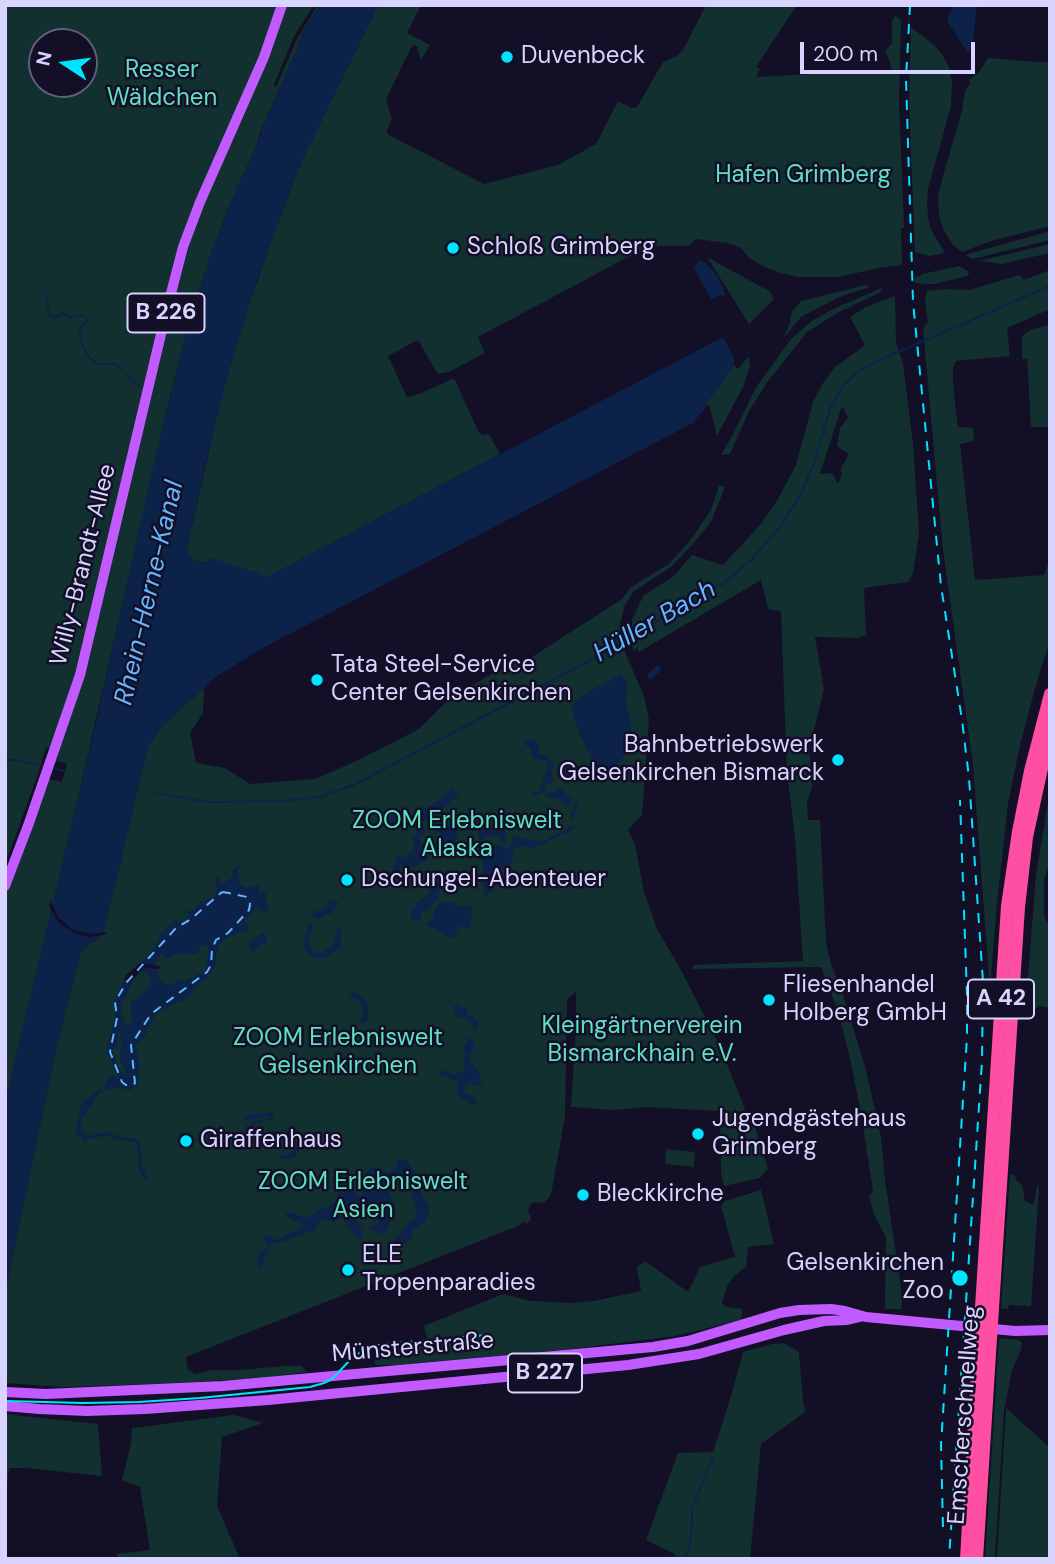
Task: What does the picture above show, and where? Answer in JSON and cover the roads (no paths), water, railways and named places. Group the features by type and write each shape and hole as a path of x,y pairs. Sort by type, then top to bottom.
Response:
{"highway":[{"name":"Emscherschnellweg","path":"987,1308 1007,906 1030,771 1050,694"},
{"name":"Emscherschnellweg","path":"966,1559 1019,907 1027,837 1050,733"},
{"name":"Emscherschnellweg","path":"977,1559 985,1337"}],"main road":[{"name":"Willy-Brandt-Allee","path":"5,886 80,675 183,247 264,57 281,8"},
{"name":"Münsterstraße","path":"5,1392 46,1394 223,1386 653,1347 688,1341 780,1313 799,1310 831,1309 860,1317 1015,1331 1050,1330"},
{"name":"Münsterstraße","path":"5,1406 87,1411 145,1409 280,1399 628,1365 708,1352 780,1331 824,1321 860,1317"}],"water":[{"name":"Rhein-Herne-Kanal","path":"320,5 378,5 300,166 258,276 230,366 206,461 188,543 188,553 193,560 201,563 210,558 262,574 265,578 723,337 734,358 734,366 693,423 259,650 216,677 162,726 148,748 104,930 99,938 81,952 56,1049 5,1292 5,1103 95,727 154,463 188,326 211,254 301,35"},
{"path":"953,5 977,5 970,51 967,51 948,23"},
{"path":"699,260 706,263 717,275 725,296 711,299 694,268"},
{"path":"621,674 627,683 626,705 632,735 628,752 603,778 579,733 572,707 588,692"},
{"path":"532,738 540,746 537,754 549,757 553,764 553,781 545,786 545,791 539,795 532,793 540,790 548,764 546,761 532,758 531,748 525,745 525,740"},
{"path":"558,787 578,801 573,820 570,814 576,802 572,800 567,808 557,798 545,795 546,792 556,791"},
{"path":"451,788 459,796 438,812 437,808 433,809 434,814 430,820 421,820 416,826 385,826 385,816 411,816 418,812 418,809 427,808 438,801"},
{"path":"480,822 487,827 505,828 506,843 501,842 499,837 487,835 479,840 477,824"},
{"path":"423,825 425,831 419,838 421,843 427,844 429,859 410,869 399,866 401,876 392,877 397,856 404,858 413,851 412,837"},
{"path":"452,825 458,829 455,846 451,852 444,854 436,851 441,833 429,829 432,826"},
{"path":"576,826 568,833 542,845 530,848 522,845 515,848 511,863 500,872 495,888 486,896 480,877 484,864 480,857 480,844 484,843 490,848 500,844 508,850 516,836 541,842"},
{"path":"239,865 241,867 238,869 241,878 238,881 241,885 248,888 257,885 258,891 264,891 268,911 260,911 256,907 245,919 249,928 220,944 216,964 208,979 198,983 183,1001 155,1015 143,1039 136,1045 138,1085 130,1090 105,1090 106,1082 114,1073 116,1079 118,1078 106,1051 115,1018 114,1000 122,984 155,947 159,933 163,933 177,917 178,922 184,921 189,915 185,913 195,910 200,902 213,897 217,891 215,879 221,879 223,884 232,877 233,869","holes":["203,945 208,947 205,971 171,985 163,983 156,964 161,954 165,958 175,954 196,954","141,970 150,976 151,983 143,994 130,1004 132,1021 126,1025 121,1003 134,981 132,980","119,1031 123,1044 120,1060 127,1078 120,1070 112,1051 117,1047"]},
{"path":"439,882 444,885 438,898 429,910 421,912 421,921 414,921 411,912 417,903 428,895 431,887"},
{"path":"329,900 339,902 333,912 318,919 311,917 313,912 323,909 323,906 327,908"},
{"path":"441,902 452,902 459,907 471,905 470,927 459,926 454,938 451,938 427,925 434,919 433,915"},
{"path":"310,920 313,928 308,942 313,952 320,954 332,946 339,926 341,947 324,958 314,958 305,950 303,944"},
{"path":"263,933 267,936 267,942 255,951 250,950 249,944"},
{"path":"350,993 357,993 366,999 369,1016 366,1022 361,1023 362,1005 356,998 349,996"},
{"path":"459,1004 462,1009 467,1009 468,1016 474,1016 474,1020 480,1021 477,1023 477,1031 472,1023 462,1017 456,1017 453,1007"},
{"path":"469,1038 473,1039 475,1047 469,1060 478,1071 482,1085 470,1083 465,1086 464,1092 474,1097 477,1103 471,1105 456,1094 459,1082 439,1075 440,1070 453,1074 463,1072 463,1048"},
{"path":"100,1089 102,1091 83,1117 79,1114 82,1103"},
{"path":"273,1112 273,1119 256,1124 249,1130 250,1138 247,1138 247,1125 270,1116 247,1120 244,1119 245,1115"},
{"path":"78,1117 82,1118 81,1128 88,1136 107,1132 124,1138 135,1138 140,1142 142,1166 148,1180 146,1182 139,1168 135,1142 105,1135 86,1139 84,1146 82,1137 75,1132"},
{"path":"286,1128 289,1131 298,1131 303,1146 293,1159 278,1159 291,1153 298,1142 296,1135 266,1140 264,1135 271,1131 281,1132"},
{"path":"399,1159 408,1160 418,1179 429,1213 425,1223 413,1229 408,1242 396,1247 392,1241 417,1217 408,1181 399,1177 388,1187 396,1207 391,1211 390,1227 386,1232 380,1235 371,1229 380,1222 373,1216 370,1205 363,1204 355,1216 363,1234 361,1240 355,1237 343,1218 333,1221 320,1219 315,1230 284,1242 273,1243 260,1269 257,1260 259,1254 268,1246 262,1236 276,1240 303,1227 303,1224 288,1218 287,1212 309,1218 336,1201 338,1194 347,1185 352,1186 356,1195 362,1195 367,1181 365,1175 369,1169 386,1172 394,1170"}],"waterway":[{"name":"Hüller Bach","path":"155,793 209,802 285,801 319,797 354,785 636,636 663,617 724,583 752,559 780,527 800,495 813,466 830,409 842,387 856,373 875,362 1050,286"},
{"path":"46,295 52,317 64,313 69,318 82,315 85,317 87,321 81,326 80,337 89,357 98,364 115,364 122,369"},
{"path":"126,373 139,386"},
{"path":"650,676 658,669"},
{"name":"Hüller Bach","path":"5,760 44,766"},
{"name":"Hüller Bach","path":"53,768 65,771"},
{"path":"685,1558 692,1527 692,1508 713,1457"}],"tram line":[{"path":"5,1401 139,1402 310,1387 332,1379 353,1357 369,1347 488,1335"}],"railway":[{"path":"910,5 906,79 913,302 941,586 969,778 983,982 982,1061 949,1559"},
{"path":"943,1527 941,1445 967,1037 960,800"}],"place":[{"name":"Duvenbeck","path":"507,57"},
{"name":"Schloß Grimberg","path":"453,248"},
{"name":"Tata Steel-Service Center Gelsenkirchen","path":"317,680"},
{"name":"Bahnbetriebswerk Gelsenkirchen Bismarck","path":"838,760"},
{"name":"Dschungel-Abenteuer","path":"347,880"},
{"name":"Fliesenhandel Holberg GmbH","path":"769,1000"},
{"name":"Jugendgästehaus Grimberg","path":"698,1134"},
{"name":"Giraffenhaus","path":"186,1141"},
{"name":"Bleckkirche","path":"583,1195"},
{"name":"ELE Tropenparadies","path":"348,1270"},
{"name":"Gelsenkirchen Zoo","path":"960,1278"}],"park label":[{"name":"Resser Wäldchen","path":"162,85"},
{"name":"Hafen Grimberg","path":"803,176"},
{"name":"ZOOM Erlebniswelt Alaska","path":"457,836"},
{"name":"Kleingärtnerverein Bismarckhain e.V.","path":"642,1041"},
{"name":"ZOOM Erlebniswelt Gelsenkirchen","path":"338,1053"},
{"name":"ZOOM Erlebniswelt Asien","path":"363,1197"}]}
